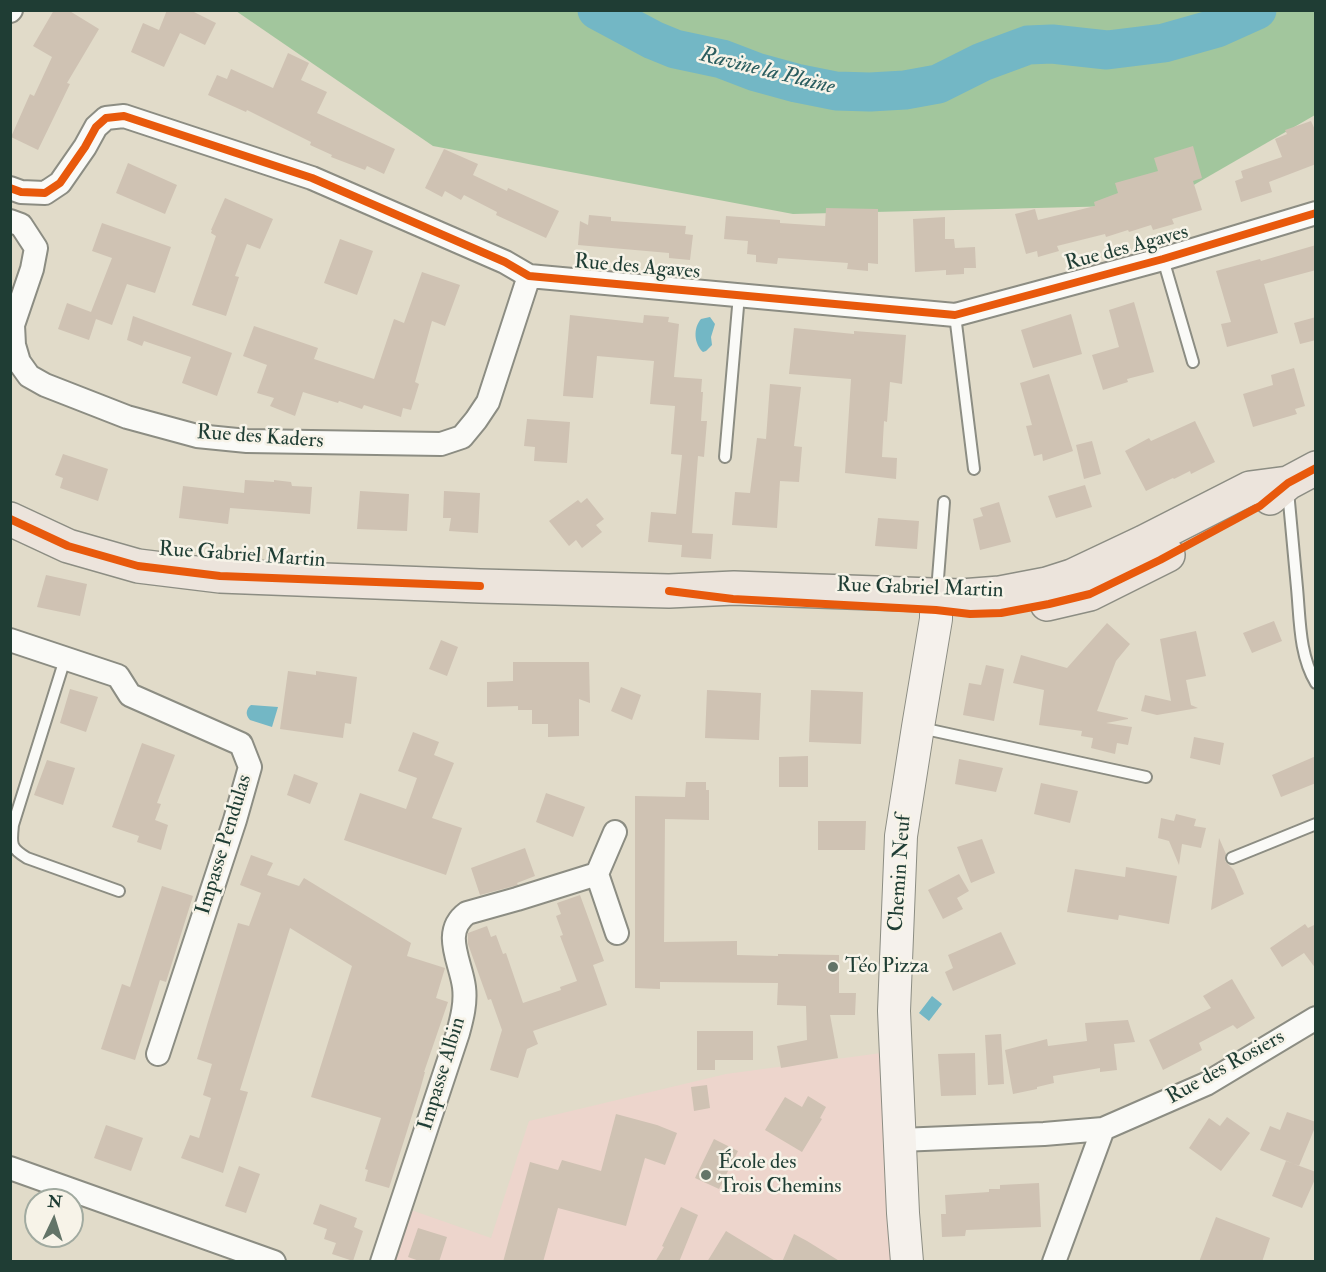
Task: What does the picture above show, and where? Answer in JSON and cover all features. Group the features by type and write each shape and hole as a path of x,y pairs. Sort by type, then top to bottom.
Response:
{"main road":[{"name":"Rue Gabriel Martin","path":"10,519 68,546 138,566 220,576 669,591 734,588 936,603 961,596 1055,582 1144,542 1250,488 1302,476"}],"street":[{"name":"Rue des Agaves","path":"10,188 21,192 45,194 60,183 96,127 106,118 124,116 312,178 505,262 529,276 955,315 1163,259 1316,213"},
{"name":"Rue des Kaders","path":"10,221 21,225 36,248 32,269 12,325 19,363 29,376 45,385 127,417 197,436 247,441 441,444 462,437 488,402 529,276"},
{"name":"Chemin Neuf","path":"907,1262 894,1011 901,836 936,619 936,603"},
{"name":"Impasse Pendulas","path":"10,640 118,676 130,695 241,744 250,767 158,1054"},
{"path":"615,832 597,874 617,933"},
{"name":"Impasse Albin","path":"382,1262 464,1013 464,986 456,958 454,938 457,923 468,913 597,874"},
{"name":"Rue des Rosiers","path":"900,1140 1044,1134 1102,1129 1206,1084 1316,1018"},
{"path":"1054,1262 1102,1129"},
{"path":"10,1168 274,1262"}],"lane":[{"path":"1163,259 1193,362"},
{"path":"725,457 739,295"},
{"path":"955,315 974,469"},
{"path":"1302,476 1301,632 1311,676 1316,682"},
{"path":"936,603 944,502"},
{"path":"65,659 13,825 12,841 17,852 27,858 119,891"},
{"path":"918,727 1146,777"},
{"path":"1232,858 1316,824"}],"shaded area":[{"name":"École des Trois Chemins","path":"896,1051 907,1261 394,1262 411,1210 491,1238 529,1121 726,1074"}],"green space":[{"path":"236,11 1315,11 1315,115 1159,205 793,214 433,146"}],"water":[{"path":"710,317 715,324 711,337 712,345 703,352 696,340 696,331 701,319"},
{"path":"251,705 278,707 272,727 250,720 247,712"},
{"path":"932,996 942,1004 929,1021 919,1013"}],"building":[{"path":"54,10 68,10 99,29 67,83 70,84 38,150 11,137 30,94 34,96 52,57 33,46"},
{"path":"167,10 190,10 216,23 205,45 180,33 164,67 131,52 143,23 159,30"},
{"path":"288,53 309,63 301,80 327,92 317,113 395,149 384,174 367,166 365,170 331,157 332,155 310,145 311,142 247,110 246,112 208,95 217,75 227,79 231,69 273,88"},
{"path":"1311,121 1316,132 1316,164 1269,182 1272,192 1241,202 1235,181 1243,178 1241,171 1282,157 1275,139 1287,134 1285,130"},
{"path":"1193,146 1202,178 1193,181 1202,210 1172,219 1174,224 1153,230 1151,225 1129,232 1128,230 1106,237 1105,234 1057,246 1059,251 1038,257 1037,251 1026,254 1015,214 1035,209 1038,220 1095,206 1094,202 1118,193 1115,183 1158,171 1154,158"},
{"path":"444,149 478,164 473,175 559,211 546,238 496,215 497,212 464,195 461,200 445,191 442,197 425,188"},
{"path":"128,163 177,185 165,214 116,193"},
{"path":"225,198 273,219 260,249 247,244 235,276 239,277 226,316 192,305 216,236 211,233 211,230"},
{"path":"826,208 878,209 878,264 868,263 868,271 847,269 848,263 778,258 777,264 756,262 756,255 747,254 748,241 724,239 726,216 825,226"},
{"path":"589,215 611,217 611,221 686,226 685,234 693,235 690,260 669,258 669,253 578,245 580,221 588,225"},
{"path":"945,217 945,239 954,239 955,248 975,247 976,268 964,268 964,274 946,275 946,270 915,272 913,219"},
{"path":"102,223 171,247 155,293 127,284 112,325 96,319 89,340 58,329 67,303 91,312 112,258 92,251"},
{"path":"340,239 373,251 357,295 324,283"},
{"path":"1316,245 1316,270 1264,284 1278,333 1227,347 1221,324 1231,322 1216,271"},
{"path":"422,272 460,285 445,326 432,321 415,382 419,384 411,410 403,408 401,417 364,405 362,409 303,392 295,416 270,406 274,398 257,393 267,365 243,356 254,326 318,348 314,359 374,379 394,319 404,323"},
{"path":"1134,302 1154,372 1127,379 1128,382 1103,390 1092,355 1119,347 1109,310"},
{"path":"1071,314 1082,354 1033,368 1021,330"},
{"path":"570,315 643,323 644,315 669,317 668,322 679,324 674,377 702,379 701,421 707,421 704,457 698,456 692,533 713,534 711,559 681,557 682,545 648,542 651,512 676,514 682,455 671,454 675,406 650,404 654,361 597,356 593,398 563,396"},
{"path":"133,316 232,353 217,396 182,383 191,357 144,341 142,346 127,340"},
{"path":"1316,317 1316,340 1300,344 1294,323"},
{"path":"794,328 854,334 854,331 906,335 902,384 890,382 887,422 884,421 882,457 897,458 896,479 845,473 851,379 789,374"},
{"path":"1294,368 1305,406 1295,409 1297,414 1253,427 1243,394 1273,385 1271,375"},
{"path":"1049,374 1073,451 1043,461 1042,454 1034,456 1026,426 1032,425 1020,383"},
{"path":"770,384 801,387 794,446 802,447 799,482 780,481 777,528 732,525 735,492 750,493 757,438 766,439"},
{"path":"527,419 570,422 567,463 534,461 535,447 524,446"},
{"path":"1195,421 1215,462 1146,491 1125,451 1149,438 1151,441"},
{"path":"1092,441 1101,474 1084,479 1076,445"},
{"path":"63,454 108,469 98,501 60,488 63,478 55,475"},
{"path":"245,480 274,482 274,480 291,482 292,486 312,487 310,514 230,508 228,524 179,518 183,486 244,493"},
{"path":"1085,485 1092,507 1056,518 1048,496"},
{"path":"360,491 409,494 407,531 357,529"},
{"path":"444,491 480,493 478,533 449,531 451,518 443,518"},
{"path":"587,498 604,519 596,525 602,532 582,548 576,540 569,546 549,521 578,500 581,503"},
{"path":"999,502 1011,542 980,550 973,519 983,516 980,508"},
{"path":"878,518 919,521 917,549 875,546"},
{"path":"46,575 87,584 80,616 37,607"},
{"path":"1274,621 1282,641 1252,653 1243,633"},
{"path":"1107,623 1130,644 1116,661 1097,711 1128,718 1106,723 1132,727 1128,745 1117,743 1115,754 1091,748 1093,738 1081,736 1082,731 1039,725 1044,690 1013,683 1021,655 1067,668"},
{"path":"1196,631 1206,676 1186,680 1191,705 1198,708 1157,715 1141,711 1145,695 1171,701 1160,639"},
{"path":"441,640 458,647 447,676 429,669"},
{"path":"513,662 589,662 590,703 579,699 579,736 548,737 548,724 532,724 532,710 518,710 518,706 487,707 487,682 513,681"},
{"path":"986,665 1004,669 994,721 963,715 969,683 981,685"},
{"path":"288,671 316,675 316,671 357,677 351,724 345,723 343,738 280,729"},
{"path":"621,687 641,695 632,720 611,711"},
{"path":"70,689 98,697 86,732 60,723"},
{"path":"707,690 761,693 759,740 705,738"},
{"path":"811,690 863,692 861,744 809,742"},
{"path":"413,732 439,742 434,755 454,763 432,818 462,828 446,875 344,840 360,793 406,809 417,778 398,771"},
{"path":"1194,737 1224,743 1220,765 1190,758"},
{"path":"142,743 175,755 157,803 161,804 155,820 168,825 161,850 137,842 139,836 112,827"},
{"path":"808,756 808,787 779,787 779,757"},
{"path":"1316,756 1316,783 1281,797 1272,775"},
{"path":"959,759 1003,768 996,792 955,784"},
{"path":"47,760 75,768 63,805 34,795"},
{"path":"294,774 318,783 310,804 287,795"},
{"path":"686,782 706,782 706,790 709,790 709,820 665,819 664,942 737,941 737,955 839,955 839,993 856,993 855,1015 830,1015 838,1058 781,1068 777,1046 807,1040 806,1006 777,1005 778,983 660,982 660,989 635,988 635,796 685,797"},
{"path":"1041,783 1078,791 1070,823 1034,814"},
{"path":"546,793 585,807 573,837 536,822"},
{"path":"1176,814 1196,819 1194,826 1206,828 1201,848 1182,844 1179,865 1169,841 1158,838 1161,818 1174,821"},
{"path":"818,821 866,821 865,850 818,850"},
{"path":"1219,838 1226,854 1225,861 1234,870 1244,894 1211,910"},
{"path":"982,839 995,873 971,883 957,847"},
{"path":"525,848 535,876 517,883 518,885 480,895 471,868"},
{"path":"251,855 273,863 267,875 299,886 304,878 411,943 407,956 445,968 436,998 448,1002 389,1188 365,1181 368,1170 365,1169 381,1118 311,1097 352,966 290,928 240,1090 248,1092 223,1173 181,1158 190,1135 199,1138 211,1098 203,1095 212,1064 197,1059 207,1025 238,923 249,926 261,893 240,885"},
{"path":"1126,867 1177,876 1169,924 1119,915 1118,920 1067,912 1075,869 1125,877"},
{"path":"959,874 969,891 957,898 963,909 943,919 928,890"},
{"path":"162,886 193,896 166,982 160,980 135,1060 101,1049 122,984 130,987"},
{"path":"580,895 604,961 593,965 607,1005 533,1031 538,1044 527,1049 518,1078 490,1070 502,1030 491,999 488,1000 468,944 468,933 487,926 491,937 496,935 503,954 506,953 523,1003 561,990 560,987 577,981 560,936 563,935 556,916 561,914 557,903"},
{"path":"1305,924 1308,928 1316,924 1316,969 1304,953 1282,967 1270,948"},
{"path":"1001,932 1016,964 953,991 945,972 953,968 948,955"},
{"path":"1232,979 1255,1018 1237,1029 1233,1025 1199,1043 1202,1050 1163,1070 1149,1040 1211,1008 1203,996"},
{"path":"1128,1020 1135,1042 1114,1044 1117,1070 1100,1072 1100,1068 1053,1076 1054,1083 1013,1094 1005,1050 1047,1039 1048,1046 1087,1041 1085,1023"},
{"path":"697,1031 753,1031 753,1060 715,1060 715,1070 697,1070"},
{"path":"1001,1034 1004,1084 988,1085 985,1035"},
{"path":"975,1053 976,1095 941,1096 938,1054"},
{"path":"707,1085 710,1108 694,1111 691,1087"},
{"path":"808,1096 826,1107 820,1118 822,1119 802,1152 765,1130 785,1097 802,1107"},
{"path":"1287,1112 1316,1122 1299,1166 1260,1150 1270,1126 1280,1130"},
{"path":"616,1114 677,1133 665,1165 645,1158 626,1226 558,1208 543,1262 503,1262 530,1162 558,1170 562,1160 601,1171"},
{"path":"1227,1117 1250,1133 1221,1171 1189,1148 1209,1118 1220,1126"},
{"path":"106,1125 143,1138 131,1171 94,1158"},
{"path":"714,1139 738,1151 719,1189 695,1178"},
{"path":"1286,1161 1316,1172 1316,1177 1302,1208 1272,1196"},
{"path":"239,1166 260,1174 246,1213 225,1206"},
{"path":"1039,1183 1041,1227 966,1230 965,1236 942,1237 941,1214 946,1214 945,1195 989,1192 989,1189 1000,1189 1000,1185"},
{"path":"320,1204 357,1218 354,1227 363,1231 353,1261 332,1254 336,1243 324,1239 327,1229 313,1224"},
{"path":"681,1207 698,1215 679,1262 655,1262 664,1247 662,1246"},
{"path":"1216,1217 1270,1238 1262,1262 1199,1262"},
{"path":"418,1228 447,1237 439,1262 422,1262 408,1257"},
{"path":"726,1231 777,1262 707,1262"},
{"path":"794,1234 807,1241 841,1262 782,1262"}],"waterway":[{"name":"Ravine la Plaine","path":"597,10 675,49 722,59 756,72 796,83 836,91 870,92 905,90 938,84 982,62 1028,45 1052,44 1107,50 1164,43 1217,28 1257,10"}],"cycle path":[{"path":"10,188 21,192 45,193 60,183 96,127 106,118 124,116 312,178 505,262 529,276 955,315 1163,259 1316,213"},
{"path":"669,591 733,599 936,610 970,614 1001,613 1049,604 1090,594 1160,560 1260,506 1288,483 1316,468"},
{"path":"10,519 68,546 138,566 220,576 480,586"}],"place":[{"name":"Téo Pizza","path":"833,967"},
{"name":"École des Trois Chemins","path":"706,1175"}]}
